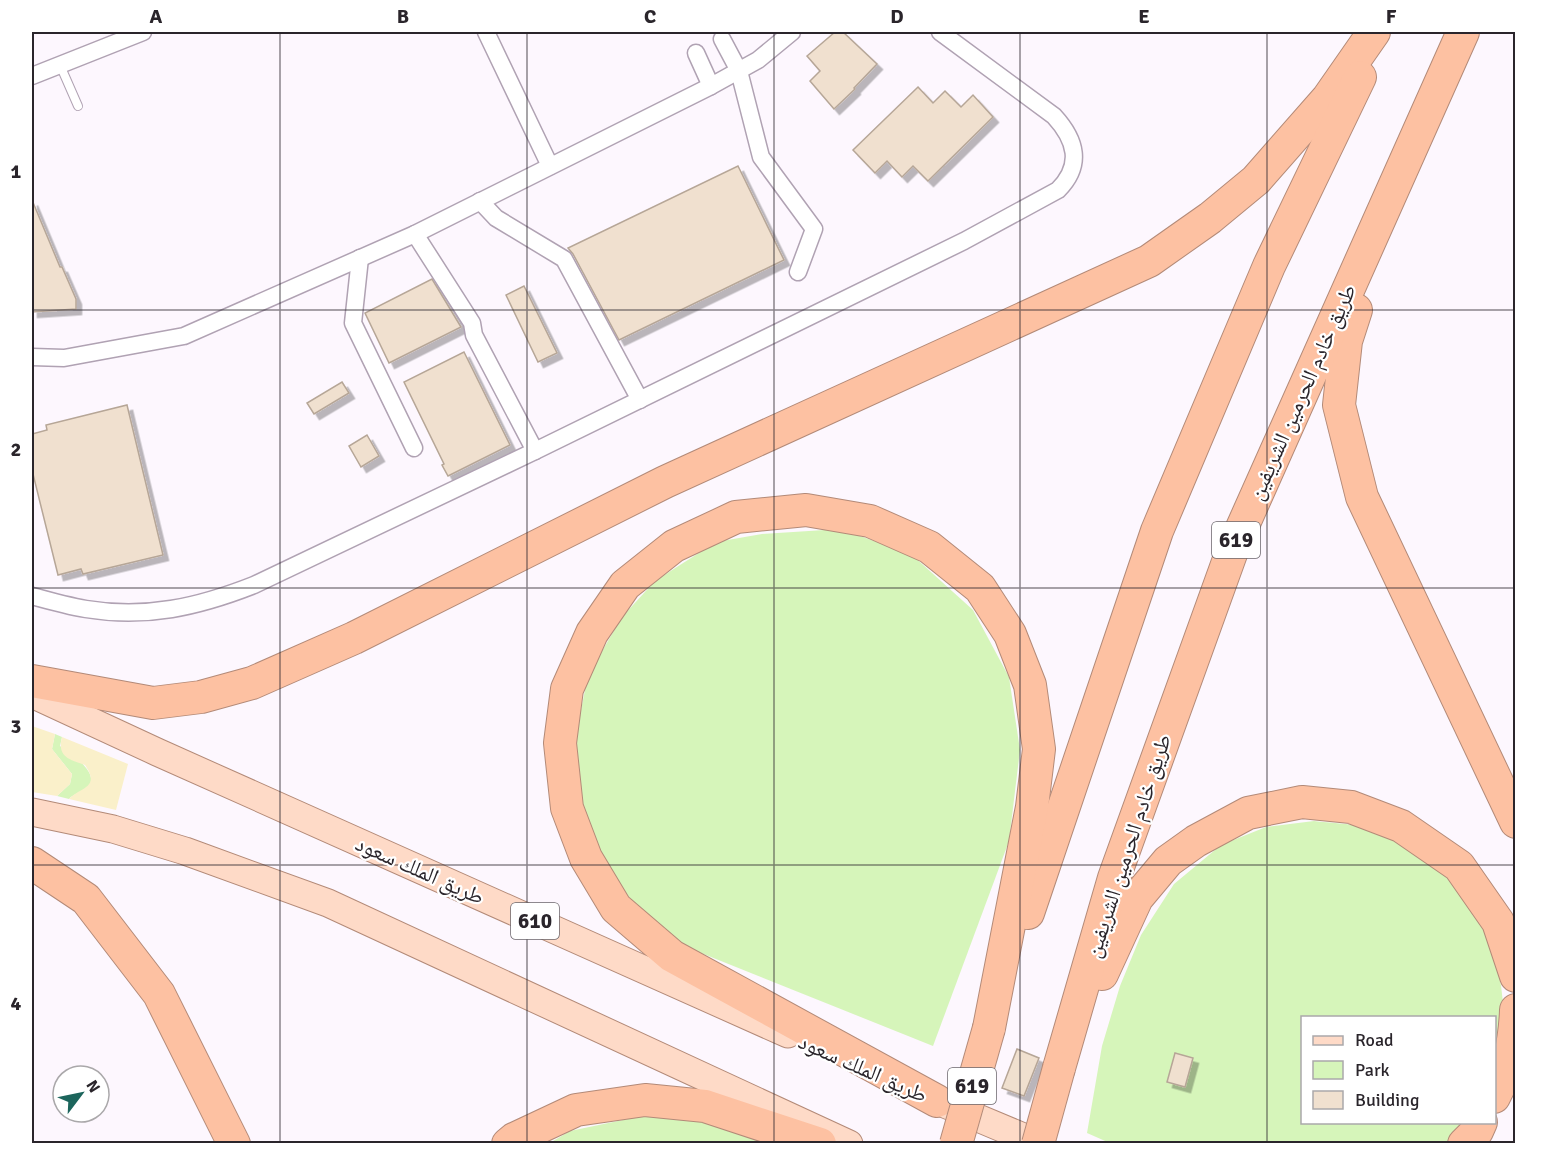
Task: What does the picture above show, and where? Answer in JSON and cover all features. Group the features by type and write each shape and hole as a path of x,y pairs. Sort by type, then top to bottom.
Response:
{"highway":[{"path":"32,681 153,703 201,697 252,683 354,638 665,482 1149,261 1210,218 1256,180 1328,98 1374,32"},
{"name":"619","path":"956,1143 989,1028 1157,531 1269,266 1382,32"},
{"name":"طريق خادم الحرمين الشريفين","path":"1059,1068 1114,878 1233,548 1463,32"},
{"path":"1399,174 1346,341 1339,405 1362,497 1515,822"},
{"path":"937,1101 672,956 616,908 586,858 567,808 560,743 567,689 592,633 625,585 674,546 736,517 806,510 870,521 929,547 980,588 1010,634 1030,685 1039,749 1032,807 989,1028"},
{"path":"1059,1068 1137,898 1168,861 1196,841 1248,813 1302,802 1351,807 1401,826 1459,866 1498,922 1515,976"},
{"path":"32,863 86,899 159,994 234,1143"},
{"path":"1496,1094 1500,1087 1515,1033 1515,1010"},
{"name":"619","path":"1039,1143 1059,1068"},
{"path":"508,1143 576,1110 645,1100 705,1106 820,1143"},
{"path":"1464,1143 1477,1131 1480,1124"}],"main road":[{"name":"طريق الملك سعود","path":"32,694 167,757 937,1101 1039,1143"},
{"path":"32,812 112,829 174,848 328,903 849,1143"}],"street":[{"path":"32,76 143,32"},
{"path":"486,32 550,166"},
{"path":"32,357 64,358 184,336 415,234 711,86 758,60 792,32"},
{"path":"32,597 86,609 127,613 163,611 212,601 254,585 535,451 964,241 1058,190 1065,183 1073,164 1072,141 1066,129 1054,116 940,32"},
{"path":"722,39 739,71 762,157 814,230 798,272"},
{"path":"696,52 711,86"},
{"path":"480,201 496,218 564,259 640,400"},
{"path":"415,234 472,323 474,335 535,451"},
{"path":"360,258 353,323 414,448"}],"lane":[{"path":"60,65 78,106"}],"green space":[{"path":"840,529 911,554 973,610 1009,677 1020,750 1009,841 933,1046 686,947 645,918 605,865 582,802 573,750 588,675 622,617 655,581 716,542 762,534"},
{"path":"55,734 62,737 60,746 84,765 91,777 86,790 69,799 57,796 70,784 72,774 52,749"},
{"path":"1314,821 1346,824 1364,828 1392,840 1418,854 1441,873 1461,894 1478,918 1499,972 1503,1003 1496,1060 1496,1016 1301,1016 1301,1124 1465,1124 1445,1143 1112,1144 1087,1133 1102,1046 1120,986 1141,935 1174,884 1221,845 1266,827"},
{"path":"642,1116 713,1123 774,1144 548,1144 570,1131"}],"sand":[{"path":"32,726 55,734 52,749 72,774 70,784 57,796 32,792"},
{"path":"62,737 128,764 116,810 69,799 87,786 91,778 85,765 69,759 63,753"}],"building":[{"path":"835,32 843,32 877,64 834,109 810,81 820,71 807,56"},
{"path":"918,87 933,103 945,91 961,107 973,95 993,117 928,181 913,166 902,177 887,161 875,173 853,150"},
{"path":"738,166 784,260 619,340 568,248"},
{"path":"32,200 76,299 76,309 32,312"},
{"path":"432,279 461,327 389,363 365,313"},
{"path":"524,286 557,353 538,362 506,295"},
{"path":"464,352 510,445 448,476 404,382"},
{"path":"342,382 349,393 314,414 307,403"},
{"path":"127,405 163,555 83,574 81,569 58,575 32,470 32,434 47,430 46,425"},
{"path":"367,435 379,456 361,467 349,446"},
{"path":"1017,1049 1039,1058 1024,1096 1002,1088"},
{"path":"1175,1053 1193,1058 1185,1087 1167,1082"}]}
